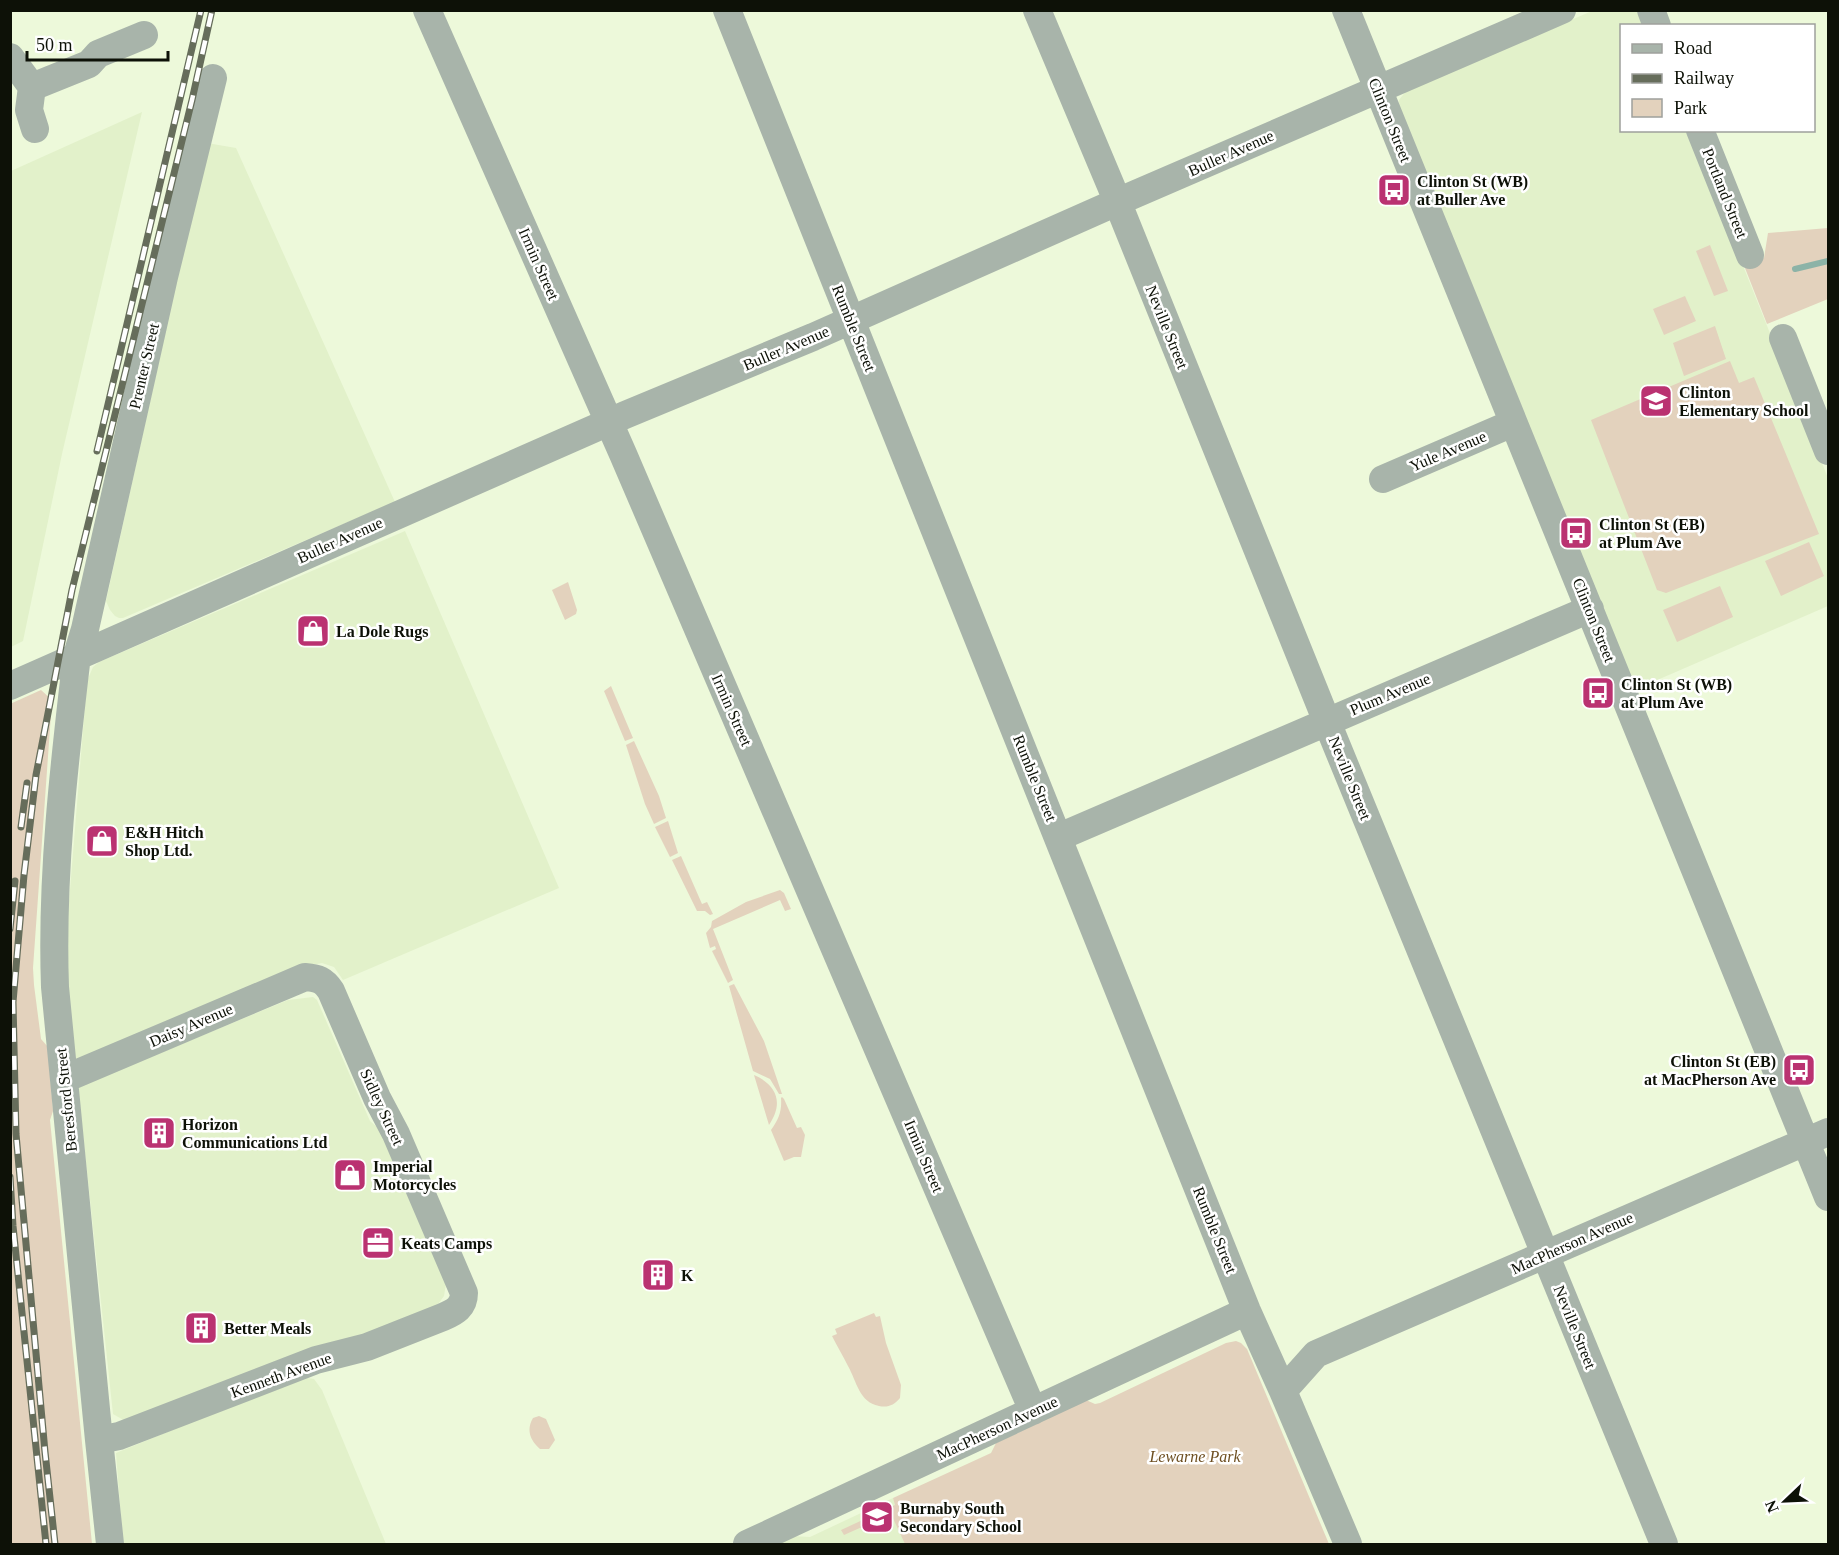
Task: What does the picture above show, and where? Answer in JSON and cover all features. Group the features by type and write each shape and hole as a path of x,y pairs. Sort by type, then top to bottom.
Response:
{"street":[{"name":"Irmin Street","path":"427,10 608,422 1033,1411"},
{"name":"Rumble Street","path":"727,10 1248,1311 1348,1545"},
{"name":"Neville Street","path":"1037,10 1664,1545"},
{"name":"Clinton Street","path":"1346,10 1590,609 1817,1137 1828,1197"},
{"name":"Buller Avenue","path":"10,686 608,422 850,320 1562,10"},
{"path":"32,87 89,64 98,54 144,35"},
{"path":"10,57 32,87 29,110 35,129"},
{"name":"Prenter Street","path":"77,655 85,629 164,277 213,78"},
{"name":"Portland Street","path":"1701,132 1750,255"},
{"path":"1783,338 1828,452"},
{"name":"Yule Avenue","path":"1383,479 1513,423"},
{"name":"Plum Avenue","path":"1059,837 1590,609"},
{"name":"Beresford Street","path":"77,655 60,821 53,939 55,987 110,1545"},
{"name":"Daisy Avenue","path":"64,1079 305,977 319,979"},
{"name":"Sidley Street","path":"319,979 331,991 377,1098 396,1134 464,1293 461,1305"},
{"name":"MacPherson Avenue","path":"1283,1391 1316,1354 1817,1137"},
{"name":"Kenneth Avenue","path":"99,1440 119,1436 316,1360 367,1347 444,1317 455,1312 461,1305"},
{"name":"MacPherson Avenue","path":"747,1545 1248,1311"},
{"name":"MacPherson Avenue","path":"1266,1352 1316,1354"}],"shaded area":[{"name":"Clinton Elementary School","path":"1592,11 1640,11 1646,24 1620,24 1620,132 1689,132 1828,478 1828,606 1632,691 1398,107 1399,100 1406,91"},
{"path":"142,112 62,454 23,641 11,647 11,171"},
{"path":"207,143 236,148 395,502 119,618 110,610 106,601"},
{"path":"405,531 559,888 343,980 334,967 322,963 307,966 75,1063 65,951 87,681 93,667 99,662"},
{"path":"313,997 317,1000 370,1121 385,1134 447,1278 444,1296 436,1307 127,1422 113,1414 78,1087 288,1000"},
{"path":"302,1377 314,1379 322,1390 386,1544 123,1544 116,1453"},
{"name":"Burnaby South Secondary School","path":"893,1498 913,1544 774,1544 792,1536 810,1537"}],"green space":[{"path":"1828,228 1828,299 1767,324 1745,268 1764,258 1768,233"},
{"path":"1710,245 1728,291 1714,296 1696,251"},
{"path":"1685,296 1696,321 1664,335 1653,309"},
{"path":"1715,326 1726,359 1684,376 1673,343"},
{"path":"1730,361 1739,383 1754,377 1819,534 1666,593 1657,590 1591,420"},
{"path":"1809,542 1824,576 1781,596 1765,561"},
{"path":"568,582 577,610 576,614 565,620 552,590"},
{"path":"1720,586 1733,617 1677,642 1663,610"},
{"path":"611,686 633,738 625,741 604,691"},
{"path":"41,690 52,700 33,968 34,985 41,1039 48,1047 53,1111 50,1120 92,1544 11,1544 10,704"},
{"path":"634,741 659,796 666,818 654,824 645,804 626,745"},
{"path":"668,821 678,853 670,857 655,827"},
{"path":"681,856 702,904 707,902 713,914 697,911 672,860"},
{"path":"780,890 784,893 791,909 785,911 780,900 713,929 733,980 728,983 712,951 716,949 715,946 710,948 706,933 712,921 746,902"},
{"path":"734,984 764,1041 782,1094 779,1094 770,1079 753,1071 729,986"},
{"path":"754,1075 768,1084 776,1096 776,1109 769,1125"},
{"path":"782,1097 797,1128 801,1127 805,1135 801,1157 784,1161 771,1130 779,1115"},
{"path":"874,1313 876,1317 880,1316 886,1343 901,1385 900,1398 885,1407 872,1404 859,1391 832,1336 837,1334 835,1329"},
{"name":"Lewarne Park","path":"1236,1341 1247,1349 1329,1544 905,1544 891,1514 844,1535 841,1530 895,1505 893,1498 991,1453 996,1443 1086,1400 1095,1404 1100,1403 1226,1343"},
{"path":"539,1416 546,1419 555,1440 549,1449 540,1449 530,1435 531,1422 533,1418"}],"waterway":[{"path":"1795,269 1828,261"}],"railway":[{"path":"97,451 201,10"},
{"path":"55,1544 16,1134 13,1002 24,875 36,775 72,590 212,10"},
{"path":"21,827 27,783"},
{"path":"10,929 15,881"},
{"path":"10,1177 46,1544"}],"place":[{"name":"Clinton St (WB) at Buller Ave","path":"1394,190"},
{"name":"Clinton Elementary School","path":"1656,401"},
{"name":"Clinton St (EB) at Plum Ave","path":"1576,533"},
{"name":"La Dole Rugs","path":"313,631"},
{"name":"Clinton St (WB) at Plum Ave","path":"1598,693"},
{"name":"E&H Hitch Shop Ltd.","path":"102,841"},
{"name":"Clinton St (EB) at MacPherson Ave","path":"1799,1070"},
{"name":"Horizon Communications Ltd","path":"159,1133"},
{"name":"Imperial Motorcycles","path":"350,1175"},
{"name":"Keats Camps","path":"378,1243"},
{"name":"K","path":"658,1275"},
{"name":"Better Meals","path":"201,1328"},
{"name":"Burnaby South Secondary School","path":"877,1517"}]}
